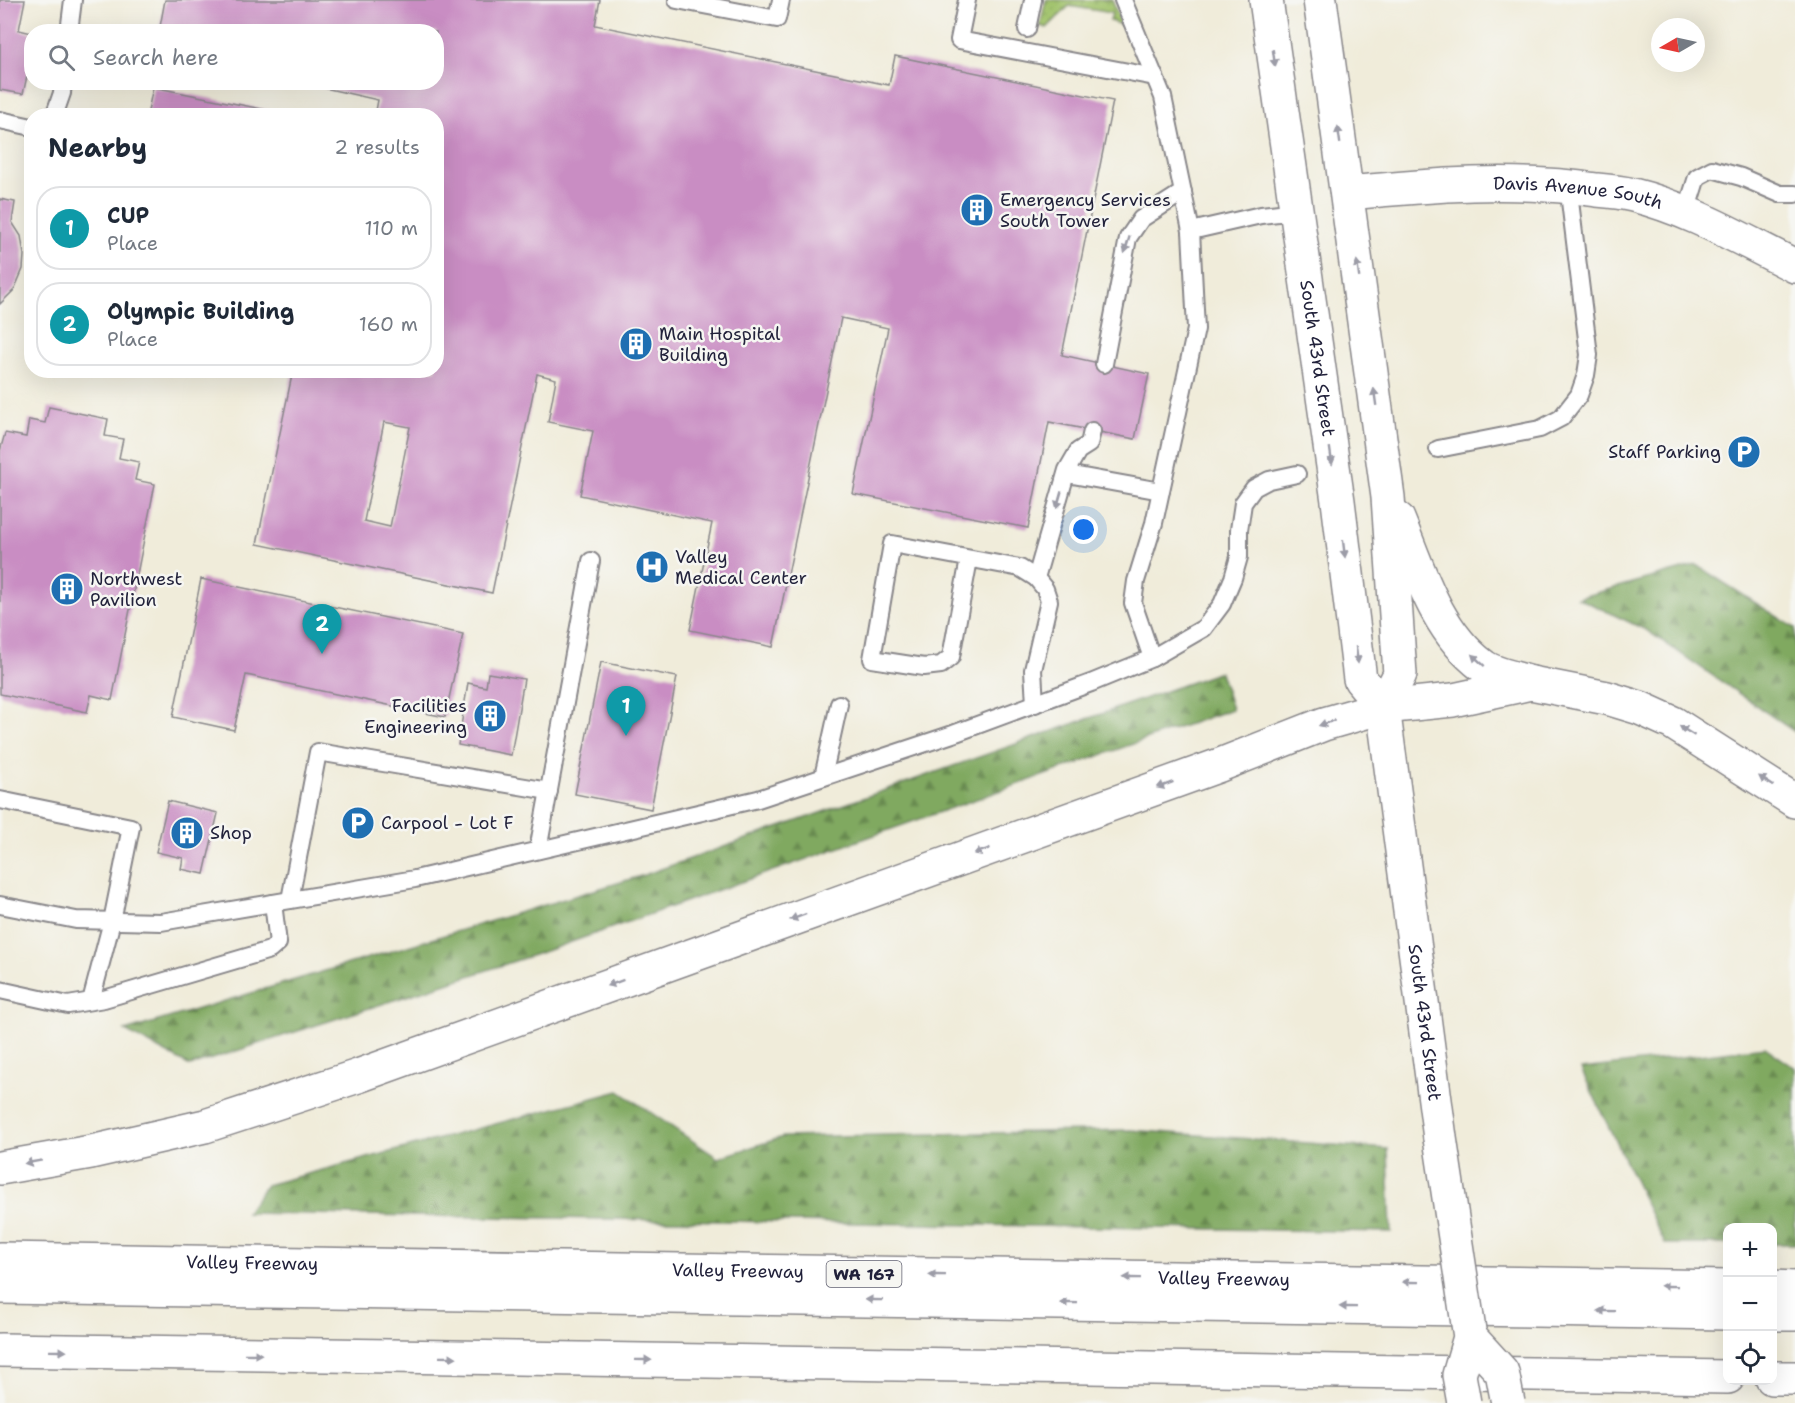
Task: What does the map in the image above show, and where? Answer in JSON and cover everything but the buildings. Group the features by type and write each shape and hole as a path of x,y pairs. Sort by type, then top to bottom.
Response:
{"main road":[{"name":"South 43rd Street","path":"1266,0 1338,501 1360,679 1383,707 1440,1138 1470,1337 1459,1375 1464,1403"},
{"path":"1320,0 1388,497 1400,674 1383,707"},
{"name":"Davis Avenue South","path":"1348,193 1489,183 1568,185 1632,195 1686,212 1795,266"},
{"path":"1388,497 1443,624 1484,667 1531,683 1607,698 1640,708 1673,723 1795,801"},
{"path":"0,1168 91,1152 205,1126 358,1076 1221,765 1324,724 1383,707 1453,700 1531,683"},
{"name":"Valley Freeway","path":"0,1259 1723,1287"},
{"path":"0,1287 1723,1313"},
{"path":"1777,1287 1795,1288"},
{"path":"1777,1314 1795,1314"},
{"path":"1470,1337 1502,1372 1508,1403"},
{"path":"0,1350 1723,1377"},
{"path":"1777,1378 1795,1378"}],"lane":[{"path":"70,24 73,0"},
{"path":"677,0 777,19 781,0"},
{"path":"967,0 959,40 1155,77"},
{"path":"1027,29 1033,0"},
{"path":"1123,0 1163,97 1191,231 1196,329 1154,523 1136,581 1133,603 1152,658"},
{"path":"57,108 62,90"},
{"path":"0,120 24,125"},
{"path":"1686,212 1697,177 1712,169 1741,177 1780,194 1795,194"},
{"path":"1438,449 1540,429 1562,418 1580,395 1589,355 1568,185"},
{"path":"1104,364 1128,238 1141,219 1183,192"},
{"path":"1191,231 1261,215 1297,211"},
{"path":"1036,578 1067,474 1078,451 1089,444 1092,431"},
{"path":"1067,474 1161,491"},
{"path":"0,906 76,920 161,922 415,879 758,799 1035,704 1152,658 1204,628 1222,604 1239,557 1239,530 1243,503 1254,488 1269,480 1297,474"},
{"path":"969,559 951,657 941,665 924,667 872,659 892,544 1020,568 1036,578 1049,601 1033,670 1035,704"},
{"path":"538,850 591,561"},
{"path":"823,777 839,704"},
{"path":"290,900 318,752 549,791"},
{"path":"0,800 131,827 112,921 91,1001"},
{"path":"0,990 68,1005 104,999 270,950 278,943 273,903"}],"green space":[{"path":"1046,0 1112,0 1122,25 1110,21 1112,13 1069,6 1047,28 1040,26"},
{"path":"1696,565 1795,628 1795,732 1646,630 1578,598"},
{"path":"1220,672 1232,709 543,952 190,1066 125,1031 641,876"},
{"path":"1765,1047 1795,1068 1795,1244 1777,1244 1777,1223 1723,1223 1723,1244 1665,1244 1581,1069"},
{"path":"619,1091 718,1158 783,1137 1130,1130 1388,1149 1391,1232 246,1213 266,1185"}],"place":[{"name":"Emergency Services South Tower","path":"977,210"},
{"name":"Main Hospital Building","path":"636,344"},
{"name":"Staff Parking","path":"1744,452"},
{"name":"Valley Medical Center","path":"652,567"},
{"name":"Northwest Pavilion","path":"67,589"},
{"name":"Olympic Building","path":"322,654"},
{"name":"Facilities Engineering","path":"490,716"},
{"name":"CUP","path":"626,736"},
{"name":"Carpool - Lot F","path":"358,823"},
{"name":"Shop","path":"187,833"}]}
